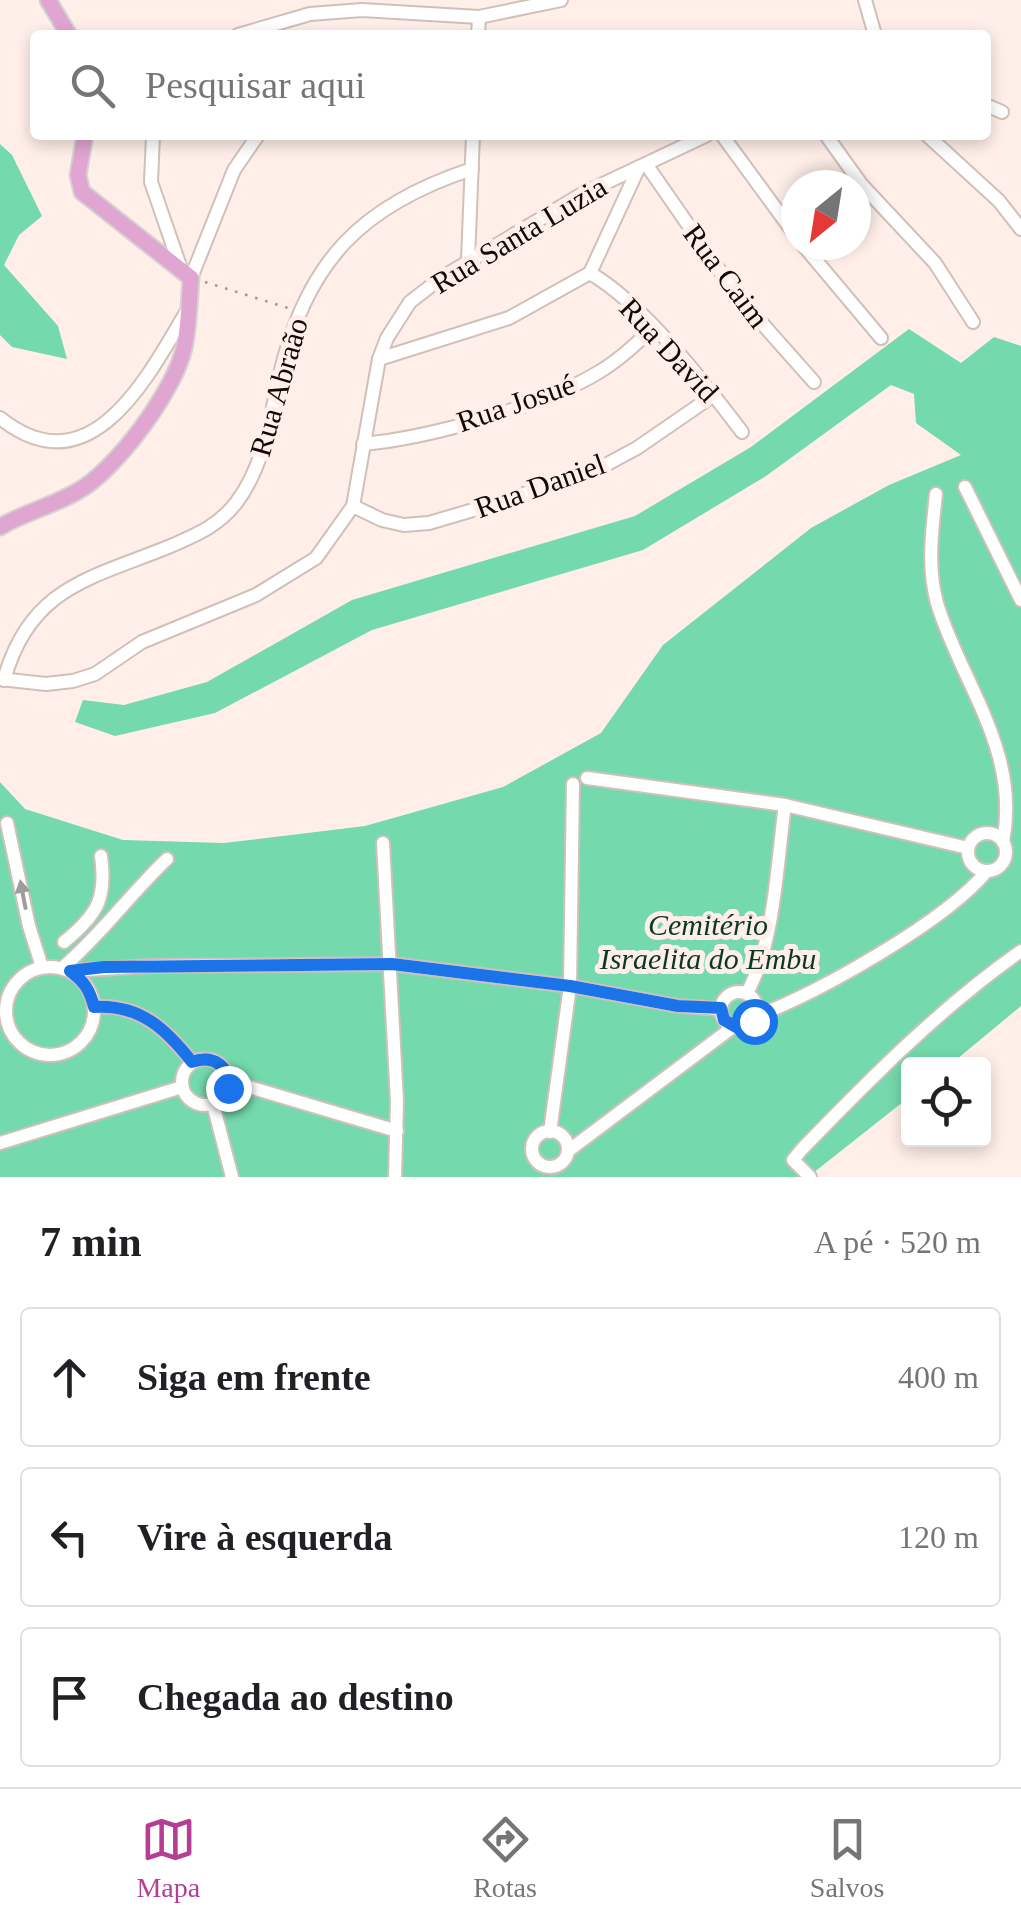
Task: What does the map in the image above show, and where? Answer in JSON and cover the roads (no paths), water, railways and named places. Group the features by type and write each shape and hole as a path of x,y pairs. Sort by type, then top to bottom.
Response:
{"main road":[{"path":"48,0 66,30"},
{"path":"0,527 23,513 79,491 99,476 170,384 184,350 190,308 186,272 88,200 78,175 84,140"}],"street":[{"path":"255,30 330,12 362,10 479,17 561,0"},
{"path":"864,0 873,30"},
{"path":"478,30 479,17"},
{"path":"991,107 1002,112"},
{"path":"154,140 151,182 186,272"},
{"path":"186,272 234,170 255,140"},
{"path":"468,260 473,140"},
{"name":"Rua Santa Luzia","path":"2,679 46,684 95,674 142,642 256,595 316,558 353,506 379,359 386,338 410,302 468,260 584,193 697,140"},
{"path":"726,140 781,216"},
{"path":"829,140 862,184 936,264 972,322"},
{"path":"933,140 1000,201 1021,228"},
{"path":"379,359 509,318 590,273 642,166"},
{"name":"Rua Caim","path":"642,166 727,282 814,382"},
{"name":"Rua Abraão","path":"2,679 23,631 62,592 88,576 206,530 222,519 238,501 262,452 299,312 322,268 355,229 422,186 472,169"},
{"path":"816,260 881,338"},
{"name":"Rua David","path":"590,273 604,281 653,328 742,432"},
{"path":"0,418 22,432 56,442 90,433 124,407 141,387 190,308"},
{"name":"Rua Josué","path":"363,444 429,433 568,388 612,364 653,328"},
{"name":"Rua Daniel","path":"353,506 404,525 469,512 598,469 714,396"},
{"path":"964,487 1021,600"},
{"path":"746,993 730,994 721,1008 724,1020 733,1027 744,1028 756,1016 816,989 893,943 958,899 987,871 1002,864 1006,853 1003,842 1013,814 1011,777 992,712 938,604 930,549 936,494"},
{"path":"587,778 786,805 968,848"},
{"path":"550,1132 570,986 572,784"},
{"path":"746,993 758,965 767,926 786,805"},
{"path":"7,823 42,967"},
{"path":"987,871 974,866 968,848 975,837 987,833 1003,842"},
{"path":"383,843 392,964 395,1177"},
{"path":"64,942 96,909 104,879 102,856"},
{"path":"66,970 167,859"},
{"path":"810,1177 793,1160 802,1149 916,1037 983,978 1021,951"},
{"path":"66,970 82,980 91,992 94,1022 88,1035 78,1046 50,1055 23,1046 7,1021 6,1006 17,981 42,967 66,970 167,965 392,964 570,986 678,1006 721,1008"},
{"path":"746,993 757,1005 756,1016"},
{"path":"94,1007 128,1009 148,1018 166,1031 192,1062"},
{"path":"568,1151 561,1135 550,1132 539,1136 533,1145 534,1156 544,1172 563,1162 568,1151 733,1027"},
{"path":"212,1060 224,1068 229,1081 225,1095 213,1104 197,1104 185,1094 182,1078 192,1062 212,1060"},
{"path":"229,1081 397,1131"},
{"path":"0,1143 182,1087"},
{"path":"213,1104 232,1177"}],"park label":[{"name":"Cemitério Israelita do Embu","path":"708,942"}]}
